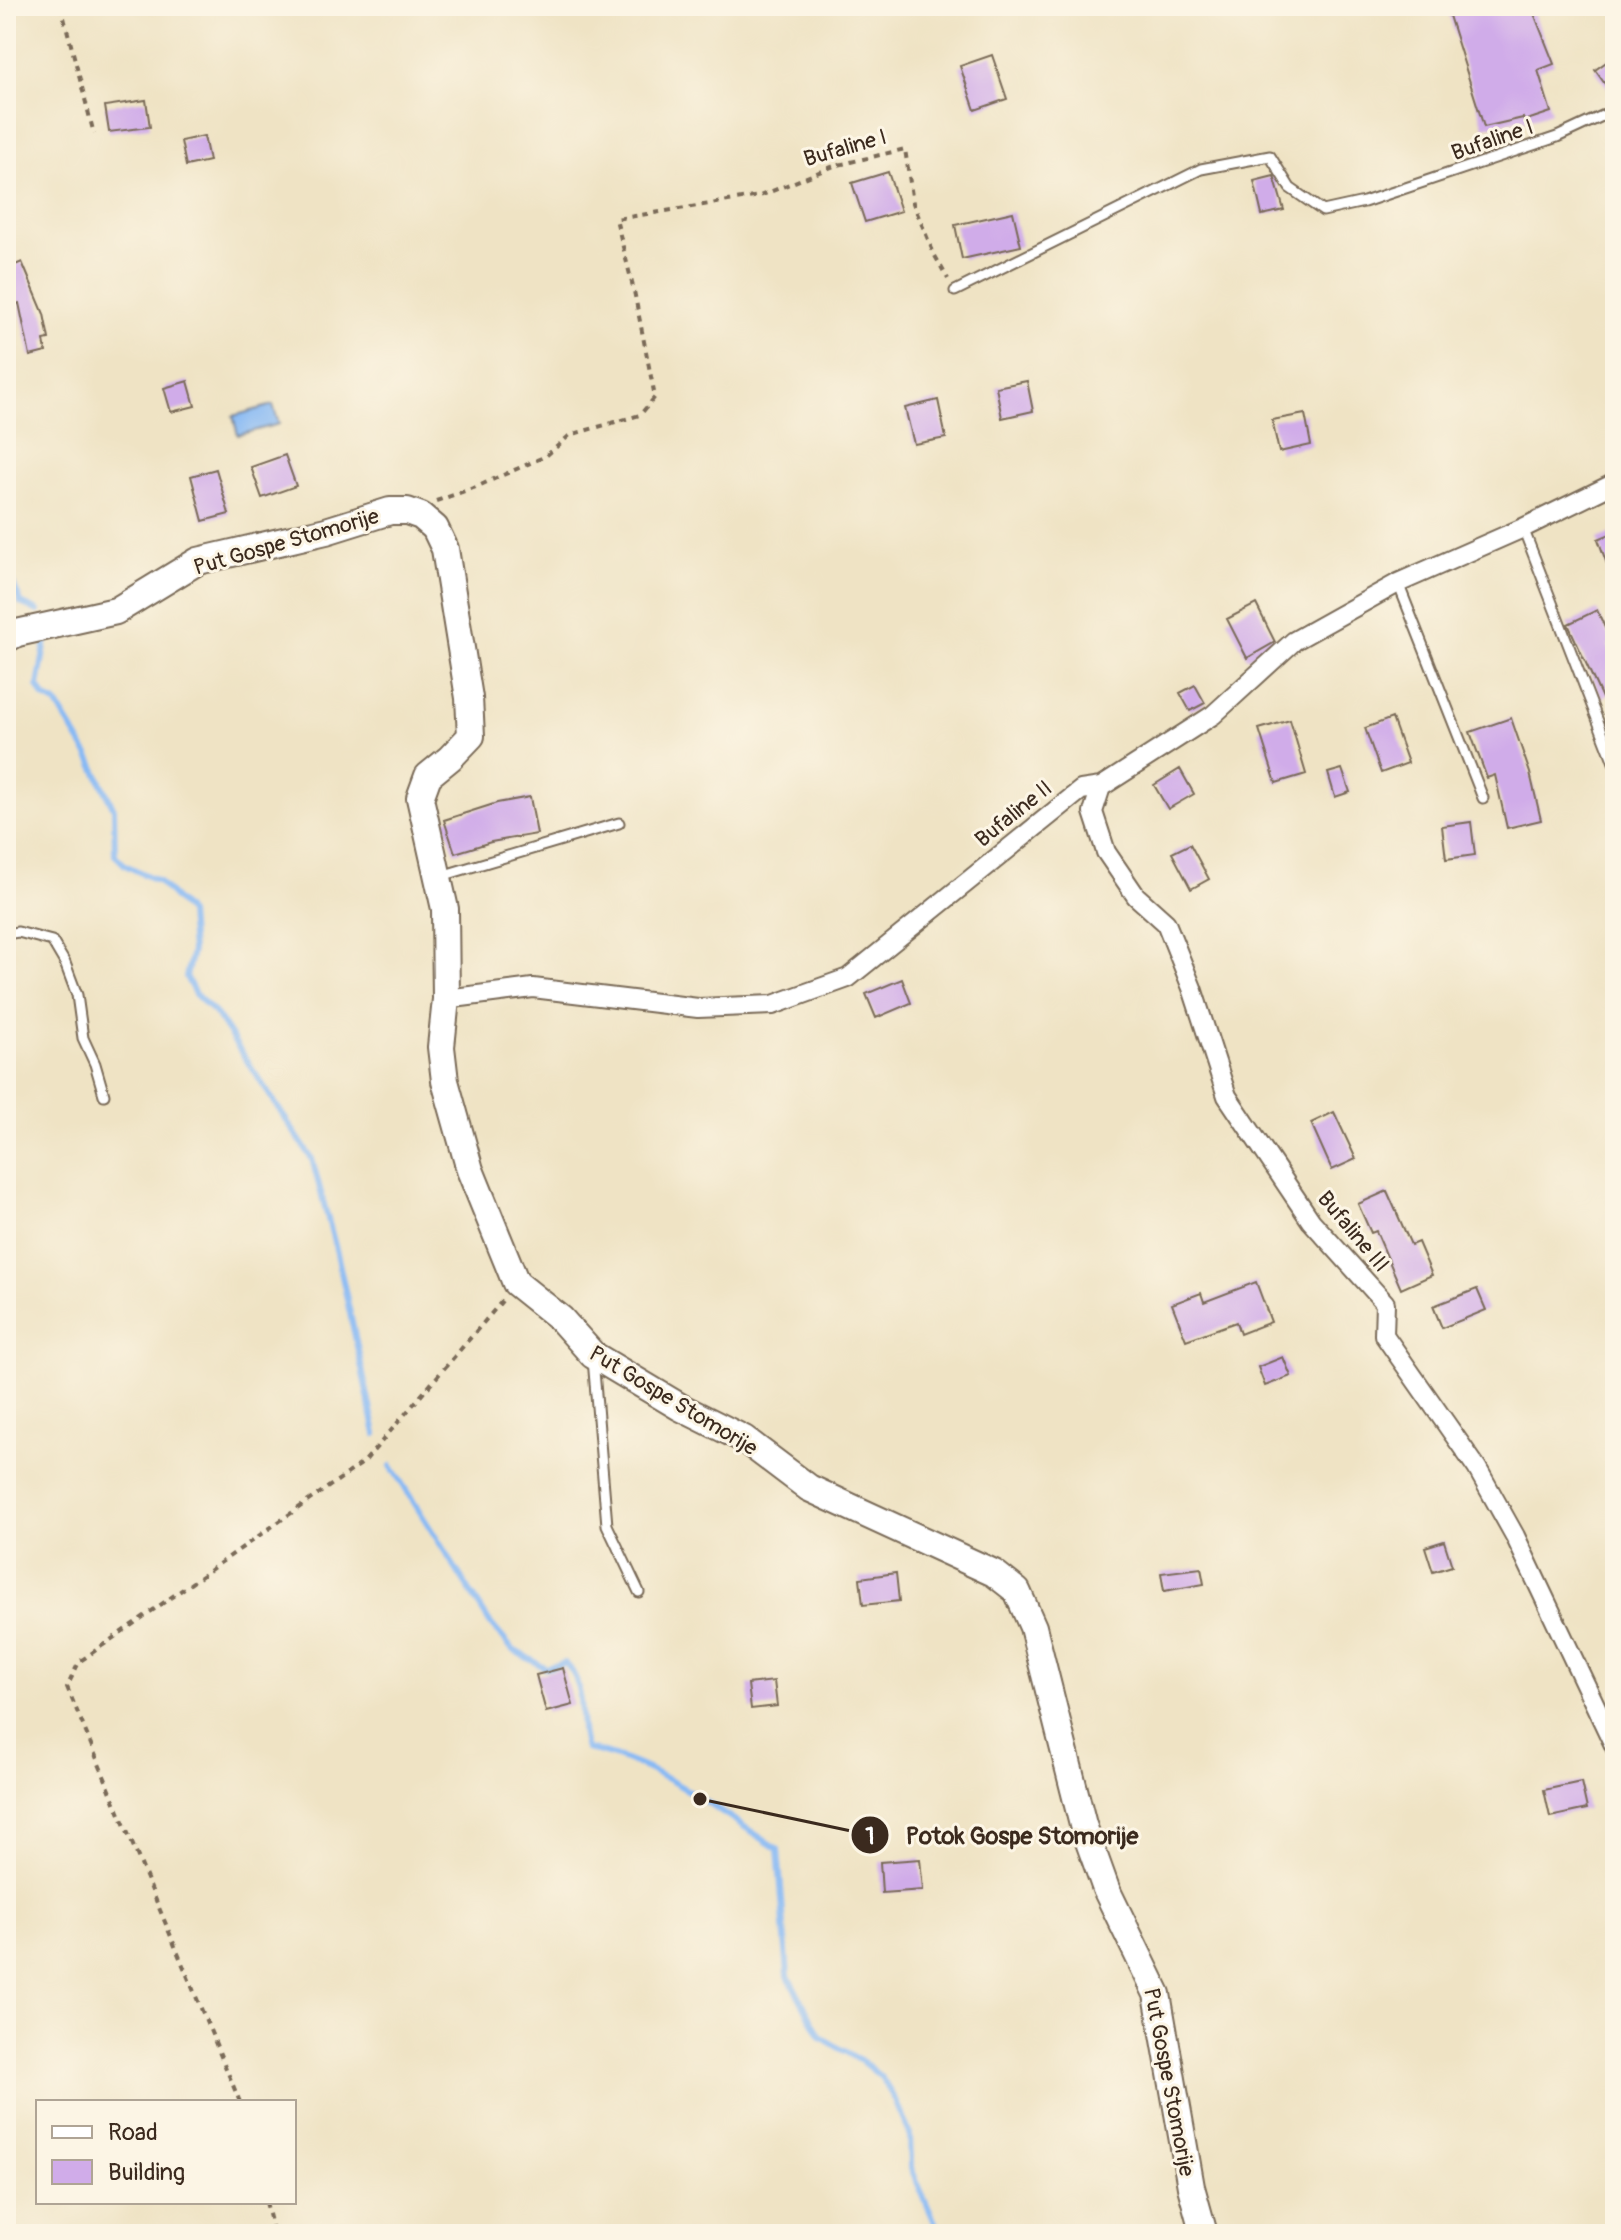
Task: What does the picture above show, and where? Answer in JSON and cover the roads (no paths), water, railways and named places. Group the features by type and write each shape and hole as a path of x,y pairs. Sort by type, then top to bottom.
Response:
{"street":[{"name":"Bufaline II","path":"446,999 533,988 698,1008 773,1005 848,978 1081,790 1101,787 1213,715 1294,641 1398,583 1615,483"},
{"name":"Put Gospe Stomorije","path":"6,639 17,633 116,611 198,561 326,531 390,511 407,511 421,516 435,528 445,549 469,698 471,736 428,776 420,798 445,909 446,999 441,1047 445,1081 470,1170 516,1283 561,1319 593,1355 680,1407 744,1439 809,1488 994,1573 1017,1591 1033,1627 1083,1825 1106,1889 1157,1994 1191,2187 1204,2234"},
{"name":"Bufaline III","path":"1101,787 1093,812 1106,852 1136,896 1166,923 1192,988 1227,1096 1311,1221 1385,1303 1384,1335 1477,1468 1515,1536 1615,1747"}],"lane":[{"name":"Bufaline I","path":"955,291 1201,169 1270,156 1290,188 1323,211 1364,202 1557,137 1615,110"},
{"path":"1523,528 1615,765"},
{"path":"1398,583 1483,798"},
{"path":"437,877 619,823"},
{"path":"6,934 18,932 52,941 65,963 77,995 83,1038 104,1095"},
{"path":"593,1355 607,1525 639,1592"}],"water":[{"path":"273,405 279,424 238,435 233,416"}],"waterway":[{"path":"6,567 21,603 38,611"},
{"path":"46,640 38,686 44,697 56,703 91,760 114,809 115,855 125,865 158,881 189,913 192,951 186,977 195,994 216,1014 312,1159 337,1253 376,1434"},
{"path":"391,1466 490,1623 513,1650 546,1668 565,1663 572,1671 579,1692 586,1749 612,1755 662,1776 778,1849 788,1976 821,2037 881,2077 895,2100 910,2134 911,2168 940,2234"}],"place":[{"name":"Potok Gospe Stomorije","path":"700,1799"}]}
